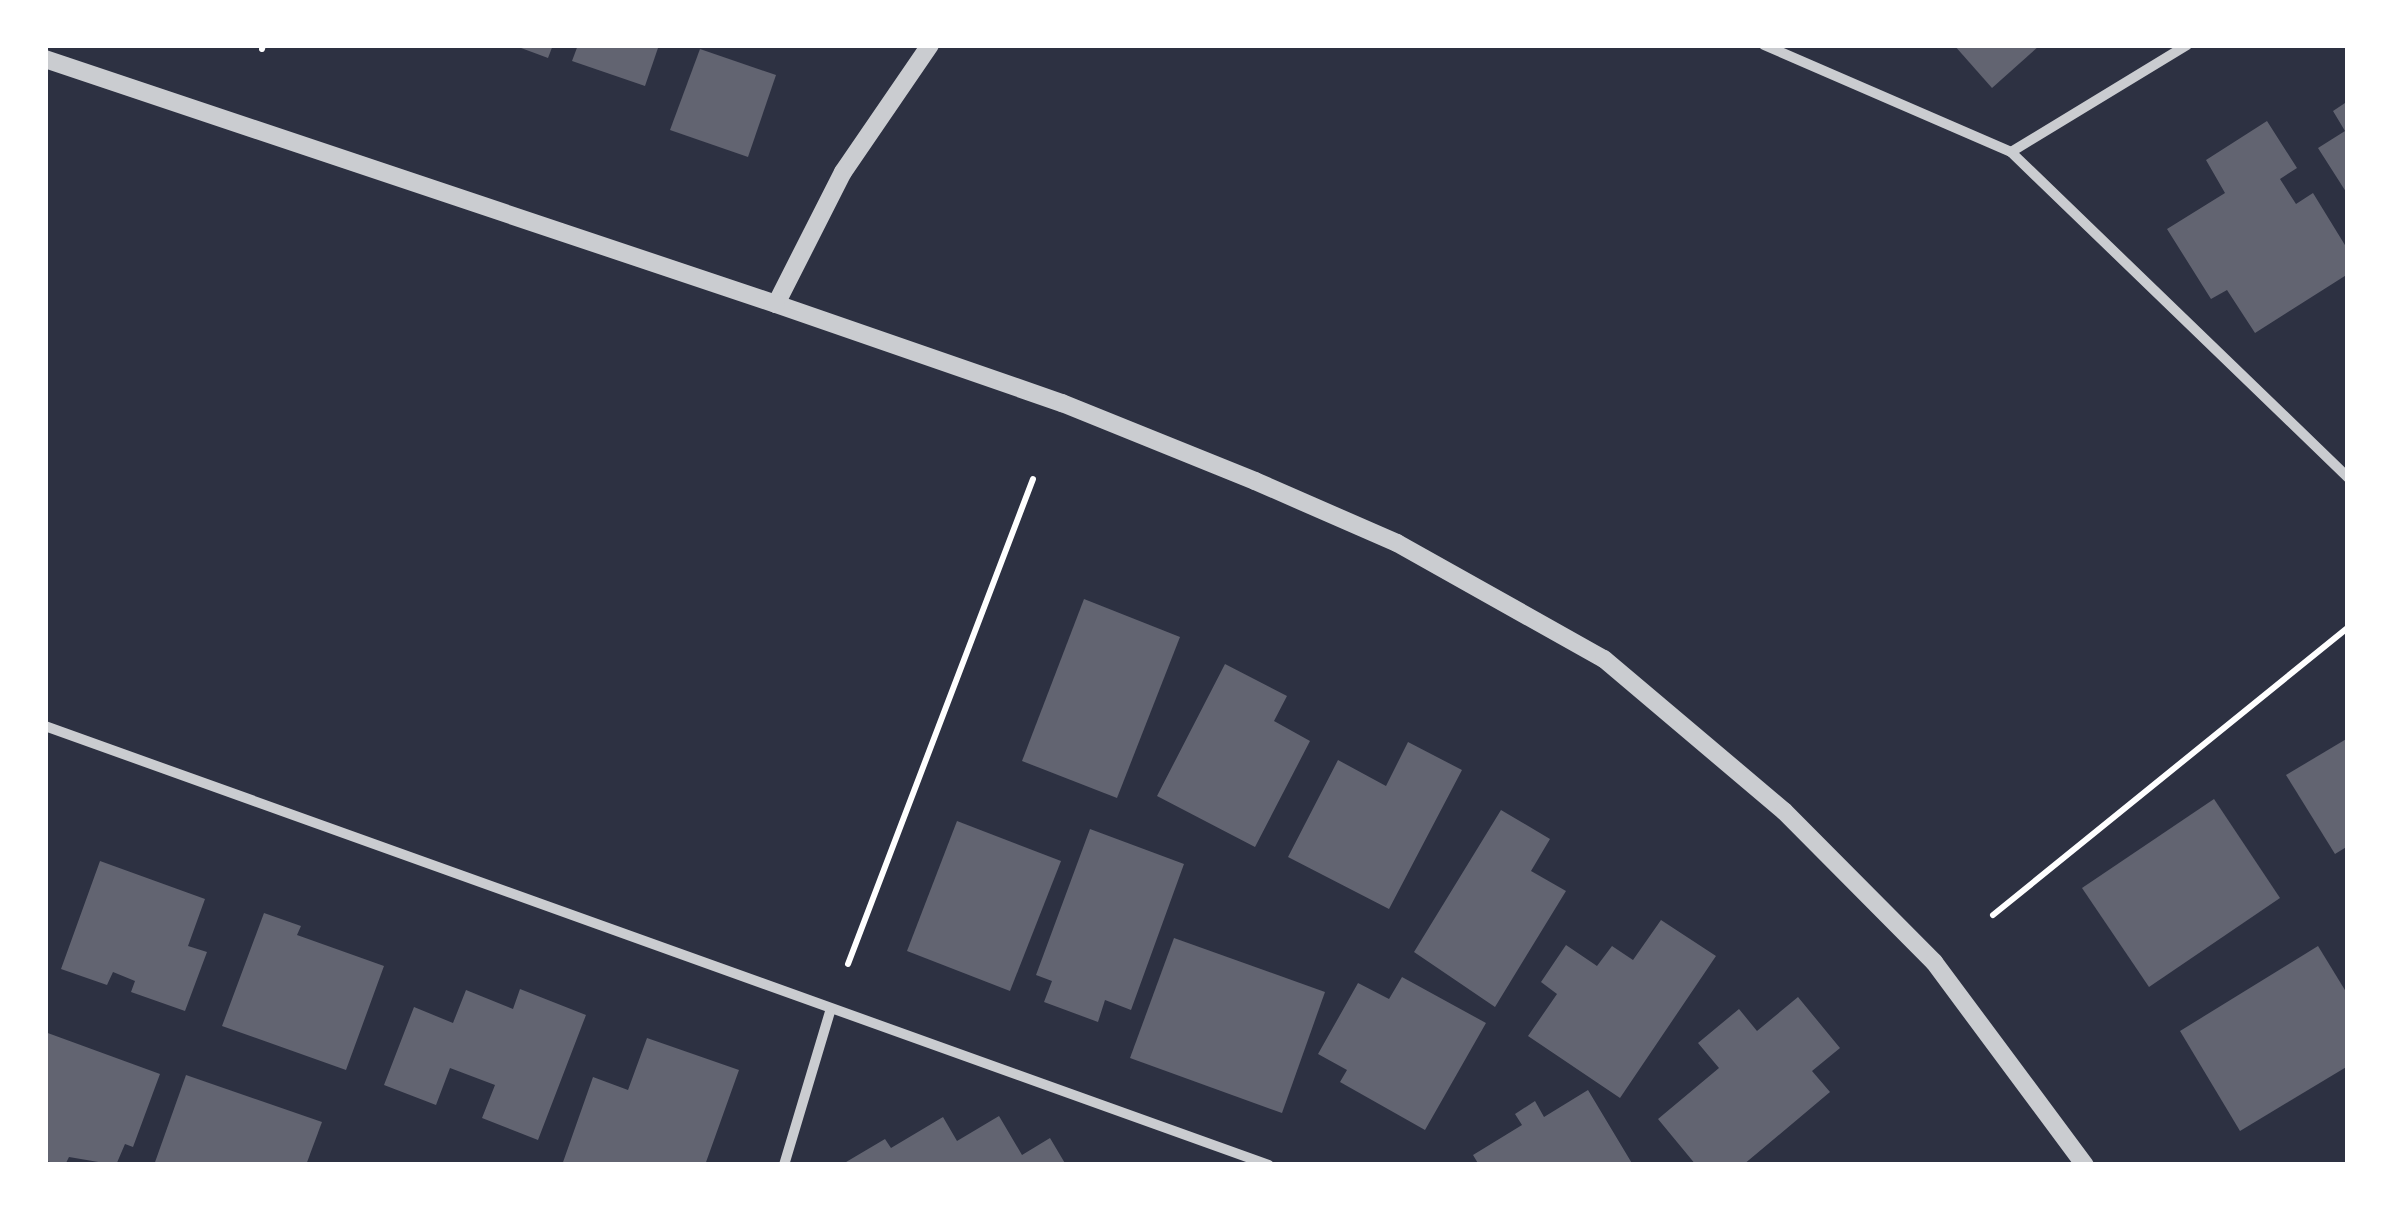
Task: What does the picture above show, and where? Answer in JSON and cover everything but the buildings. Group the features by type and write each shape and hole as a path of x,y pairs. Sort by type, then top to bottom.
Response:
{"street":[{"path":"776,304 843,172 930,45"},
{"path":"1764,45 2011,152 2348,478"},
{"path":"2011,152 2188,45"},
{"path":"45,59 1062,404 1397,543 1604,659 1784,811 1934,962 2085,1165"},
{"path":"45,726 830,1012 1269,1165"},
{"path":"784,1165 830,1012"}],"path":[{"path":"830,1012 1033,480"},
{"path":"1993,915 2348,628"}]}
